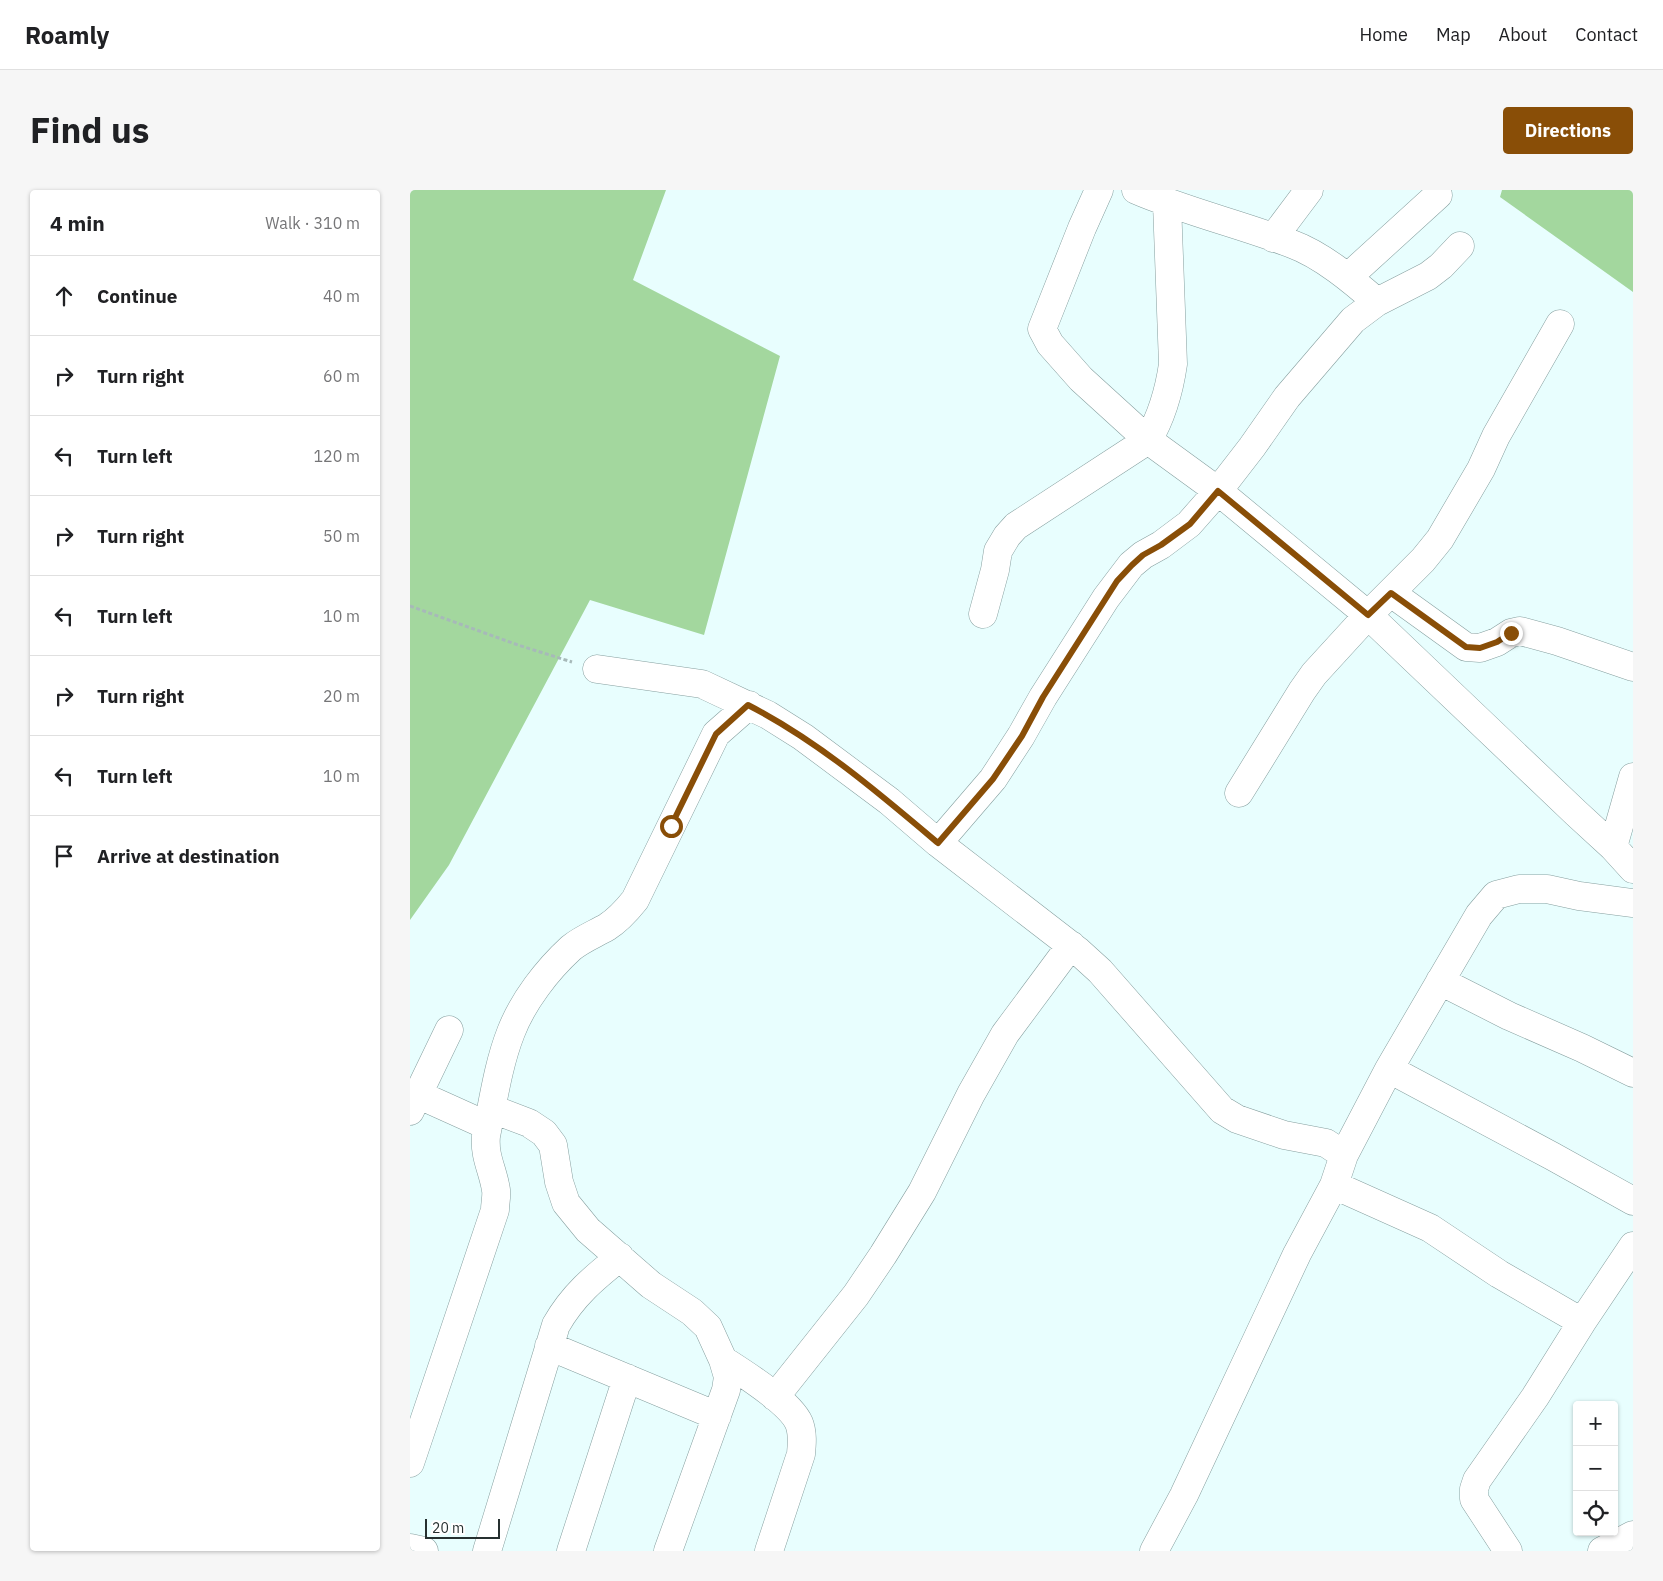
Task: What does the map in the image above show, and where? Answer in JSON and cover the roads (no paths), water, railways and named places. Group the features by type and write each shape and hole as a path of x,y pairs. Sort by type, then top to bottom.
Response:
{"street":[{"path":"1099,190 1042,329 1050,344 1081,379 1148,440 1218,491 1368,615 1614,847 1633,869"},
{"path":"1136,190 1167,204 1294,244 1338,270 1377,302"},
{"path":"1273,238 1309,190"},
{"path":"1348,277 1438,195"},
{"path":"983,614 998,551 1016,526 1148,440 1159,420 1173,364 1167,204"},
{"path":"938,843 993,779 1022,736 1043,697 1117,581 1143,555 1161,545 1190,524 1252,447 1287,397 1353,320 1377,302 1428,276 1441,266 1460,246"},
{"path":"1239,793 1302,691 1324,662 1423,560 1440,539 1481,469 1496,436 1560,324"},
{"path":"1391,593 1466,647 1480,648 1497,642 1511,633 1520,631 1633,667"},
{"path":"598,669 702,684 768,715 819,749 889,801 938,843 1070,945 1100,971 1222,1110 1237,1120 1284,1135 1326,1143 1344,1155"},
{"path":"412,1448 494,1210 496,1193 485,1148 490,1118 511,1031 536,987 571,949 587,936 608,926 623,914 634,900 716,734 748,705"},
{"path":"1614,847 1633,777"},
{"path":"1154,1551 1184,1495 1297,1254 1334,1185 1344,1155 1389,1069 1479,915 1496,895 1519,889 1547,889 1579,896 1633,903"},
{"path":"775,1397 856,1296 883,1255 922,1192 971,1094 1005,1034 1070,945"},
{"path":"1440,981 1509,1016 1582,1048 1633,1074"},
{"path":"450,1030 414,1103 490,1118 529,1123 544,1133 553,1145 558,1182 566,1203 588,1230 651,1284 692,1312 708,1327 723,1360 728,1377 726,1390 668,1551"},
{"path":"1389,1069 1552,1156 1633,1202"},
{"path":"1334,1185 1430,1228 1499,1274 1582,1322"},
{"path":"1508,1551 1474,1500 1474,1489 1477,1480 1535,1397 1633,1246"},
{"path":"487,1551 556,1325 566,1306 586,1285 620,1257"},
{"path":"550,1346 717,1416"},
{"path":"723,1360 775,1397 789,1409 799,1422 802,1438 801,1454 769,1551"},
{"path":"571,1551 627,1378"},
{"path":"1602,1551 1633,1535"},
{"path":"410,1548 424,1551"}]}
